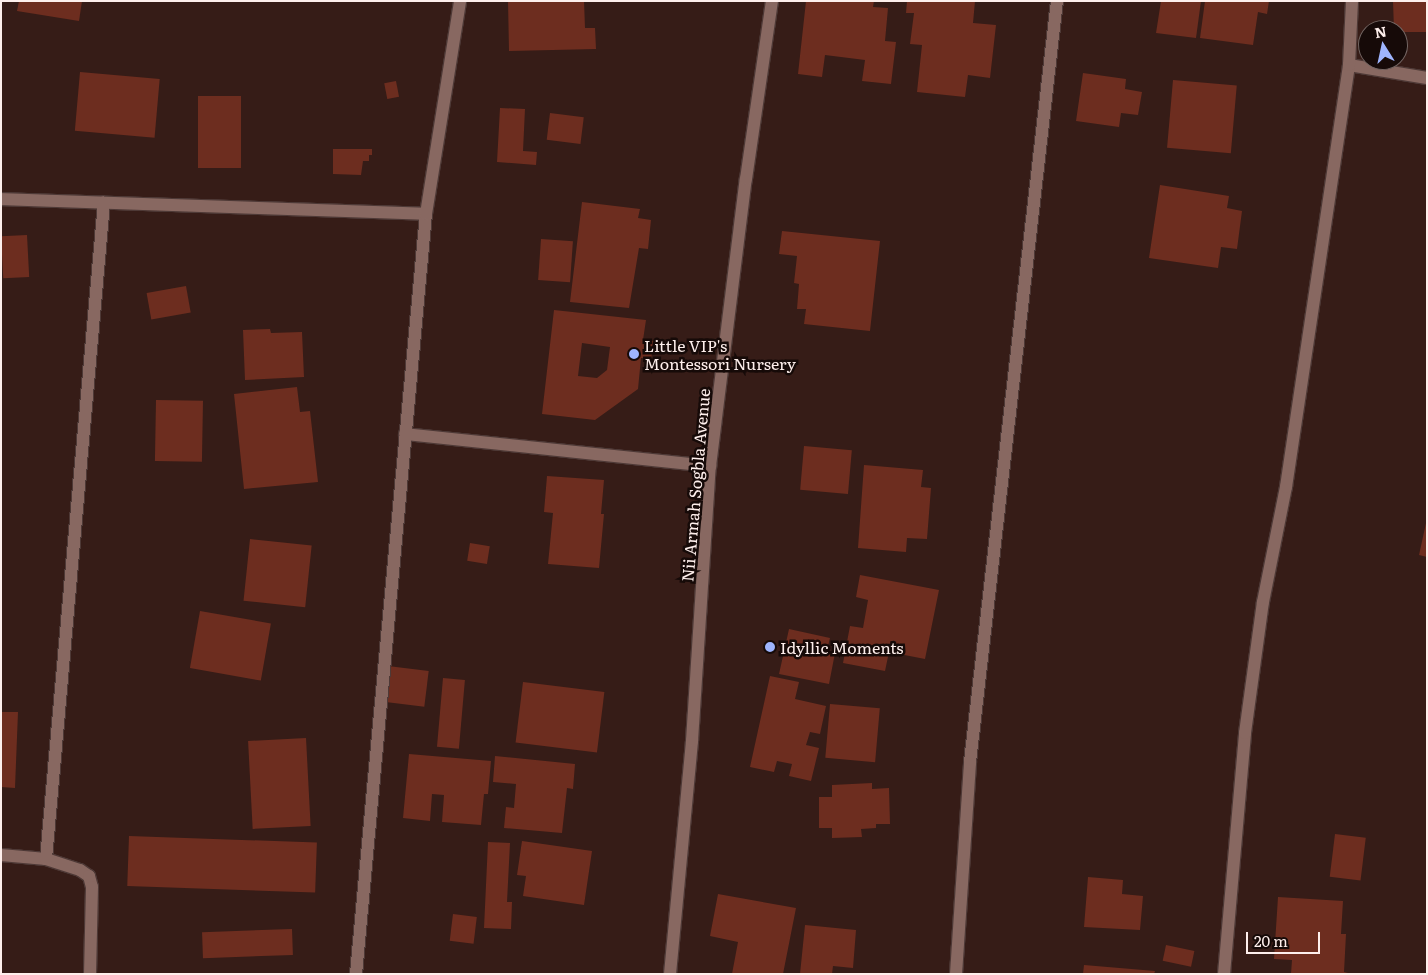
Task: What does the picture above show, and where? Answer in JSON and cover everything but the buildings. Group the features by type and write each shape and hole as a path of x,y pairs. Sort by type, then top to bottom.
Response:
{"street":[{"path":"356,974 426,214 460,1"},
{"name":"Nii Armah Sogbla Avenue","path":"670,974 692,741 710,466 747,170 772,1"},
{"path":"956,974 970,762 1057,1"},
{"path":"1224,974 1245,734 1263,602 1286,487 1349,65 1352,1"},
{"path":"1349,65 1427,78"},
{"path":"1,199 426,214"},
{"path":"46,859 104,203"},
{"path":"406,434 710,466"},
{"path":"1,855 46,859 80,870 89,876 92,886 90,974"}],"place":[{"name":"Little VIP's Montessori Nursery","path":"634,354"},
{"name":"Idyllic Moments","path":"770,647"}]}
